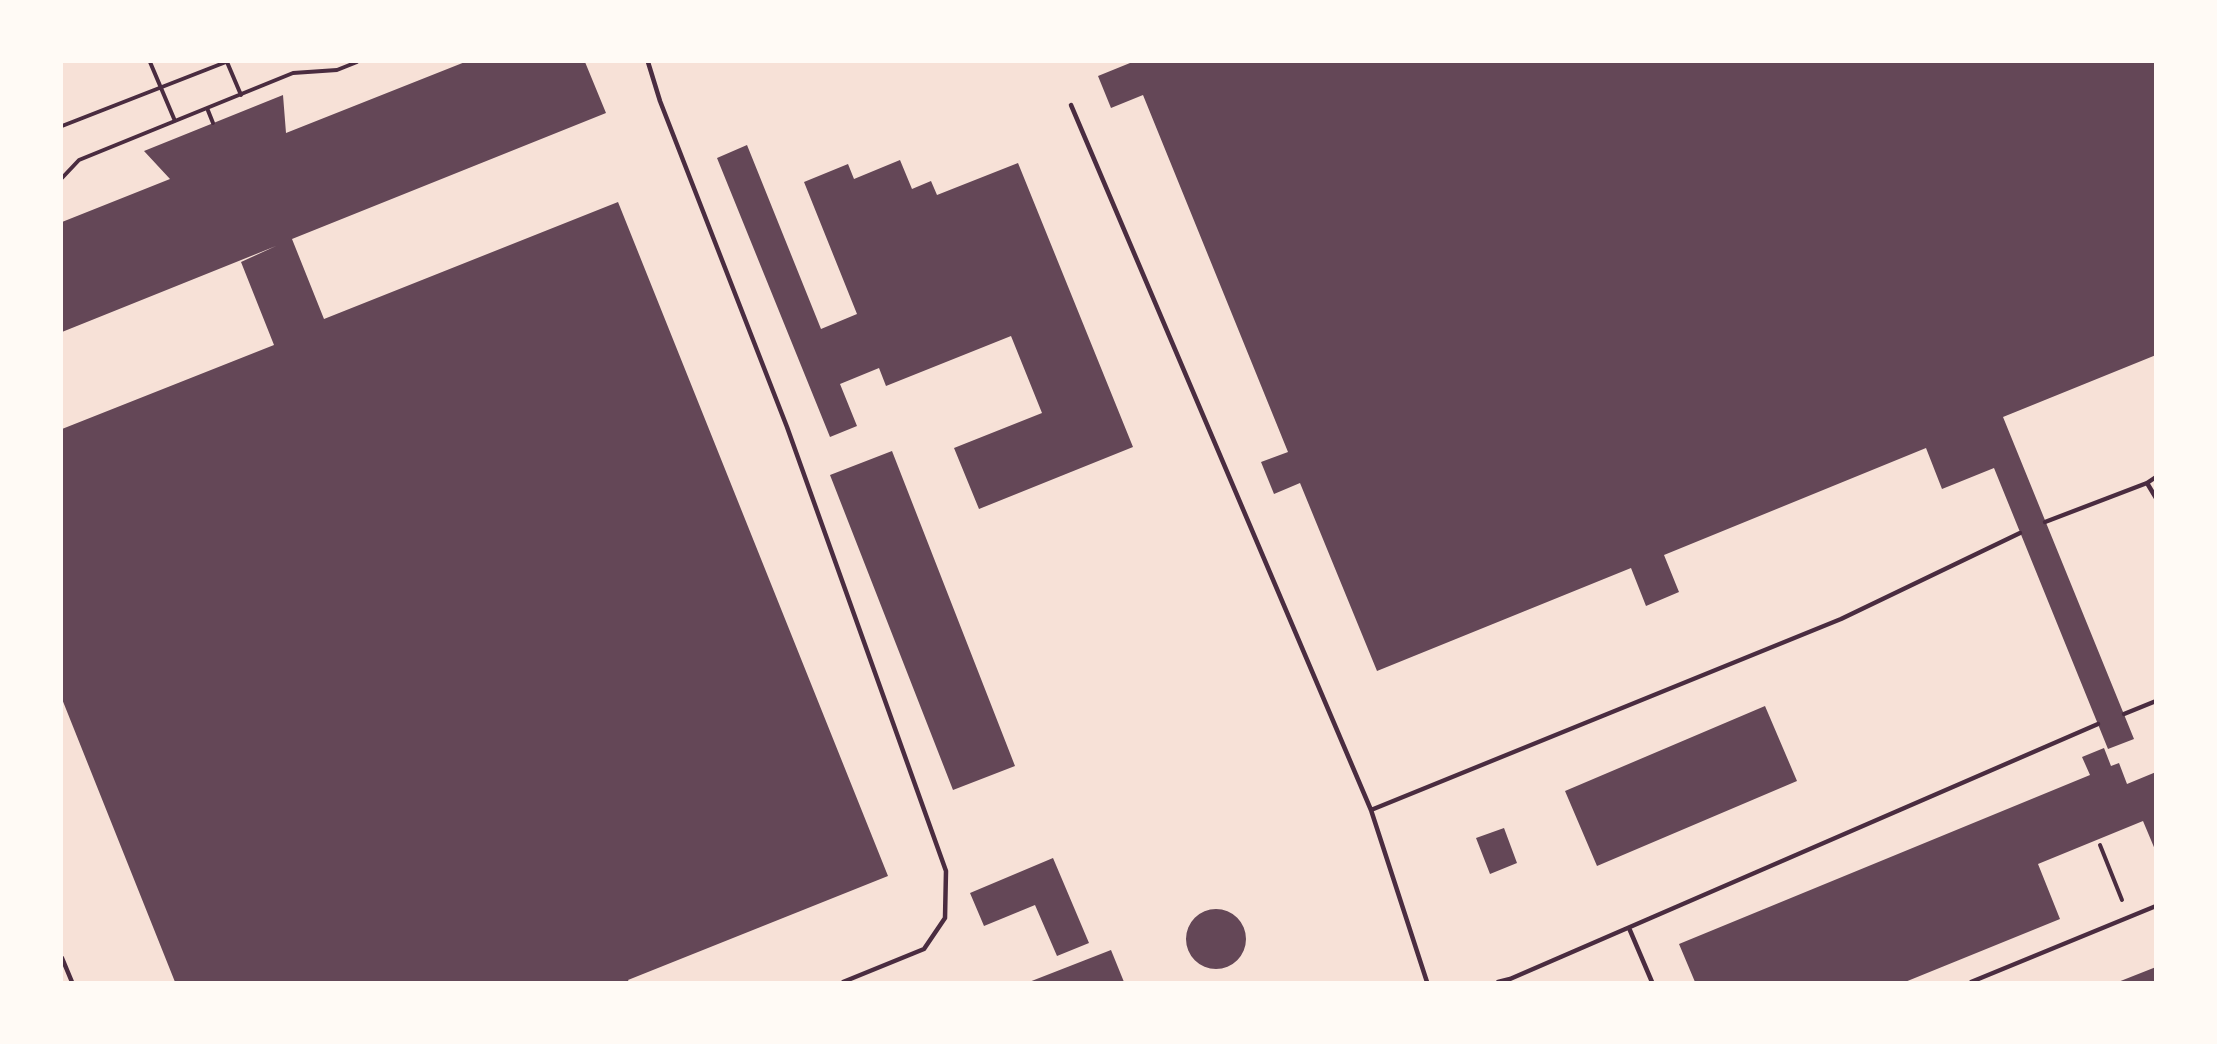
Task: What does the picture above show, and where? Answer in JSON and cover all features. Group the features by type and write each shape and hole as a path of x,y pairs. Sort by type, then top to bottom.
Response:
{"lane":[{"path":"648,62 660,101 787,427 946,871 945,918 924,949 843,982"},
{"path":"1071,105 1371,810 1427,982"},
{"path":"2046,522 2147,483 2156,477"},
{"path":"2147,483 2156,498"},
{"path":"1371,810 1841,619 2020,533"},
{"path":"2124,714 2156,701"},
{"path":"1498,982 1510,981 2098,724"},
{"path":"1971,982 2156,906"},
{"path":"1629,928 1652,982"},
{"path":"62,958 72,982"}],"path":[{"path":"150,62 175,121"},
{"path":"62,126 227,62 241,94"},
{"path":"62,178 79,160 293,73 337,70 357,62"},
{"path":"207,108 213,123"},
{"path":"2100,845 2129,918"}],"building":[{"path":"465,62 585,62 606,113 292,239 324,319 618,202 888,876 628,980 629,982 175,982 62,699 62,429 274,345 241,262 276,246 62,332 62,222 170,179 144,151 283,95 286,133"},
{"path":"1129,62 2156,62 2156,355 2003,417 2134,739 2108,749 1994,468 1942,489 1926,448 1664,555 1679,592 1646,606 1631,568 1377,671 1300,483 1274,494 1261,462 1288,452 1143,95 1111,108 1098,76"},
{"path":"747,145 821,329 857,314 804,182 848,164 854,179 900,160 912,189 931,181 937,195 1018,163 1133,447 979,509 954,448 1042,413 1011,336 886,386 879,368 840,384 857,426 830,437 717,158"},
{"path":"892,451 1015,766 953,790 830,475"},
{"path":"1765,706 1797,781 1597,866 1565,791"},
{"path":"2104,748 2111,766 2119,763 2127,784 2156,772 2156,852 2143,821 2038,864 2060,919 1905,982 1695,982 1679,944 2090,775 2082,757"},
{"path":"1504,828 1517,863 1490,874 1476,838"},
{"path":"1053,858 1089,943 1057,956 1035,905 984,926 970,893"},
{"path":"1216,909 1233,914 1241,922 1246,939 1241,956 1233,964 1216,969 1199,964 1191,956 1186,939 1191,922 1199,914"},
{"path":"1111,950 1124,982 1029,982"},
{"path":"2156,967 2156,982 2118,982"}]}
